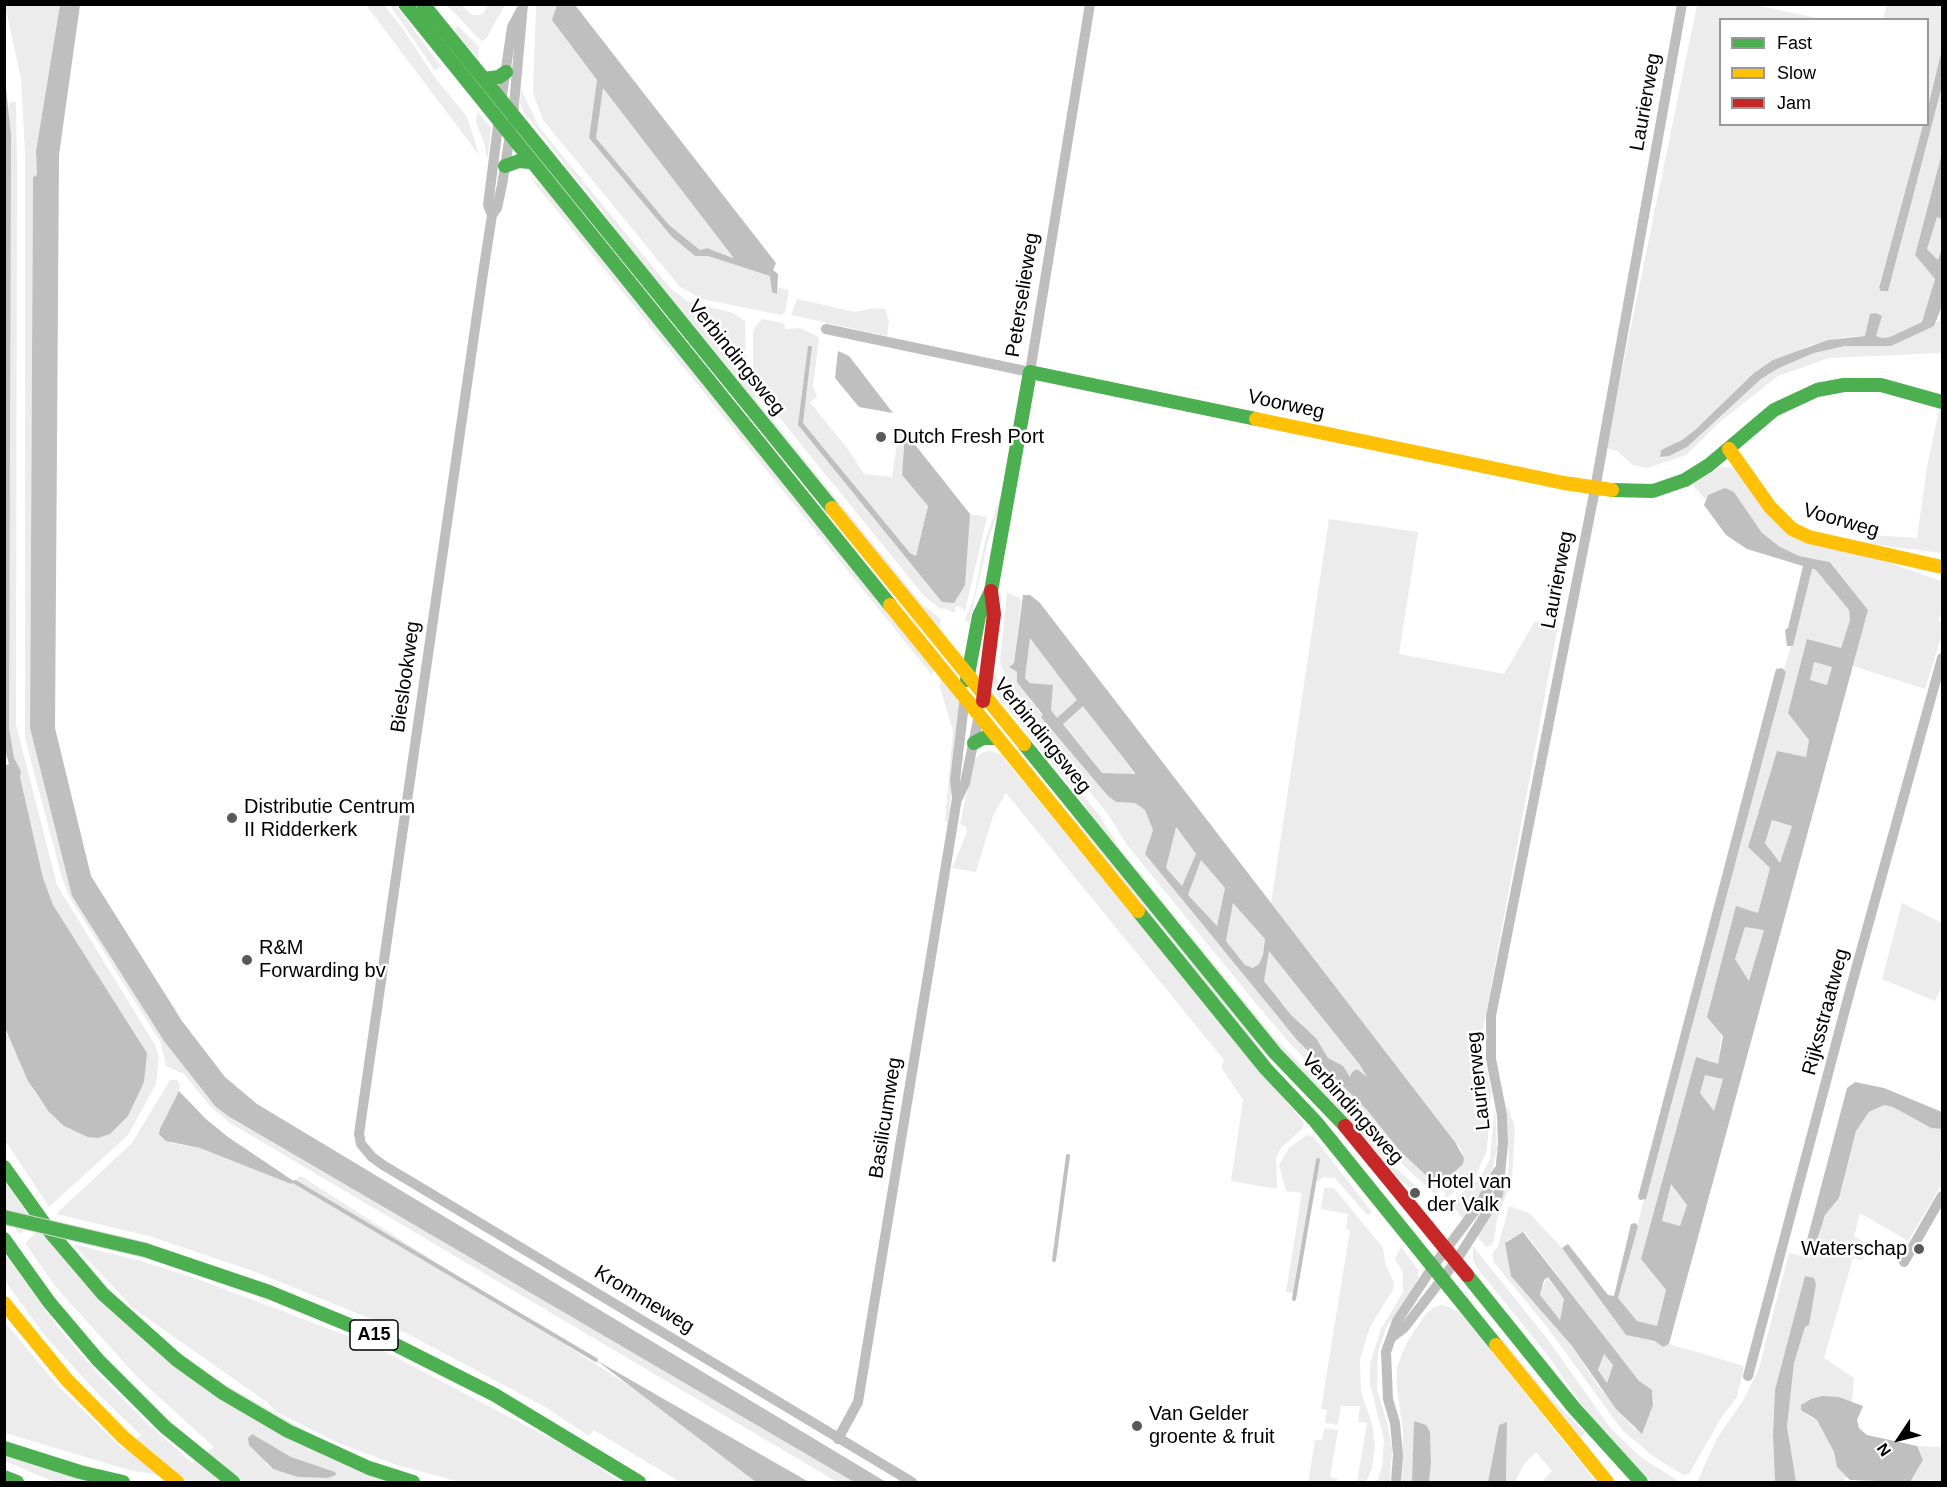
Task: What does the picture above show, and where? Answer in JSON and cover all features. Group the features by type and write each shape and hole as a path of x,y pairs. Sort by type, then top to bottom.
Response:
{"main road":[{"name":"Verbindingsweg","path":"405,4 530,162 1266,1069 1316,1122 1432,1268 1608,1482"},
{"name":"Verbindingsweg","path":"423,4 1275,1053 1349,1130 1581,1416 1641,1482"},
{"path":"484,79 499,77 506,72"},
{"path":"505,166 519,161 530,162"},
{"name":"Voorweg","path":"1030,372 1595,489 1653,491 1685,480 1729,449 1774,410 1793,399 1830,387 1881,385 1942,402"},
{"name":"Peterselieweg","path":"965,696 974,639 980,616 991,591 1030,372"},
{"name":"Voorweg","path":"1729,449 1770,507 1792,529 1809,537 1942,567"},
{"name":"Peterselieweg","path":"980,715 994,614 991,591"},
{"path":"946,648 960,646 974,639"},
{"path":"974,743 983,738 997,738"},
{"path":"4,1167 51,1233 103,1294 177,1360 224,1393 288,1431 332,1452 412,1482"},
{"name":"A15","path":"4,1217 145,1250 269,1292 386,1340 495,1395 590,1450 639,1482"},
{"path":"4,1239 98,1360 134,1398 194,1452 233,1482"},
{"path":"4,1303 67,1380 124,1438 177,1482"},
{"path":"4,1448 80,1472 123,1482"},
{"path":"4,1477 17,1482"}],"street":[{"name":"Peterselieweg","path":"1030,372 1090,4"},
{"name":"Laurierweg","path":"1442,1280 1498,1195 1502,1163 1502,1115 1491,1059 1491,1016 1595,489 1682,4"},
{"name":"Bieslookweg","path":"492,215 488,205 512,27 523,5"},
{"name":"Bieslookweg","path":"361,1144 359,1134 492,215 497,208 513,116 523,5"},
{"name":"Voorweg","path":"826,329 1030,372"},
{"name":"Rijksstraatweg","path":"1748,1376 1873,906 1942,658"},
{"name":"Basilicumweg","path":"838,1439 858,1402 957,798 955,780 965,696"},
{"name":"Basilicumweg","path":"957,798 965,783 980,715"},
{"name":"Krommeweg","path":"361,1144 383,1165 912,1482"},
{"name":"Laurierweg","path":"1432,1268 1480,1204 1502,1163"},
{"path":"1904,1262 1942,1196"},
{"path":"1396,1482 1398,1455 1385,1371 1386,1352 1397,1321 1432,1268"},
{"path":"1392,1336 1404,1328 1442,1280"}],"shaded area":[{"path":"5,5 60,5 36,151 37,176 33,177 30,728 72,896 164,1041 215,1106 228,1116 854,1482 837,1482 230,1123 210,1106 184,1074 166,1066 161,1043 70,898 62,878 25,738 25,152 21,79"},
{"path":"60,5 80,5 59,155 55,728 91,876 182,1021 225,1077 257,1104 886,1482 854,1482 228,1116 215,1106 164,1041 72,896 30,728 33,177 37,175 36,151"},
{"path":"366,5 384,5 403,29 433,75 467,117 479,155"},
{"path":"390,5 395,5 441,66 435,71"},
{"path":"447,5 461,5 472,15 478,15 483,14 488,5 505,5 486,39 481,41"},
{"path":"536,5 557,5 553,20 597,80 589,138 672,237 695,256 708,256 771,276 772,291 777,294 778,288 789,290 785,312 781,315 702,299 680,287 543,120 533,93"},
{"path":"557,5 575,5 776,263 773,270 778,274 777,294 772,292 770,276 708,256 695,256 672,237 589,138 597,80 552,20","holes":["603,88 733,257 707,248 700,250 669,225 596,138"]},
{"path":"1697,5 1754,5 1818,18 1719,18 1719,126 1923,126 1879,287 1887,291 1942,86 1942,153 1915,255 1935,279 1922,322 1890,337 1882,338 1876,337 1875,315 1865,336 1844,337 1811,345 1754,373 1695,430 1682,440 1661,450 1660,457 1663,458 1761,379 1779,368 1814,353 1845,346 1891,346 1939,321 1942,306 1942,353 1829,358 1778,376 1721,421 1686,455 1647,468 1633,465 1617,451 1606,448"},
{"path":"1887,5 1942,5 1942,49 1929,103 1929,18 1884,18"},
{"path":"458,26 479,47 478,59 454,30"},
{"path":"1942,49 1942,86 1888,291 1881,291 1879,288 1923,126 1929,126 1929,103"},
{"path":"4,69 11,135 9,728 14,758 21,771 20,777 43,878 53,905 147,1053 144,1082 128,1116 110,1134 98,1138 88,1137 64,1126 49,1112 28,1081 5,1028 4,766 9,764 4,747"},
{"path":"602,87 734,258 707,248 700,250 669,225 596,138"},
{"path":"521,89 539,127 671,289 689,302 733,313 745,321 746,370 757,401 922,604 941,619 939,631 627,249 611,222 524,113 520,104"},
{"path":"9,102 16,102 17,162 16,725 57,885 155,1045 159,1058 156,1084 128,1135 49,1207 5,1140 4,1028 34,1092 55,1118 147,1053 53,905 43,878 20,777 21,771 14,758 9,728"},
{"path":"477,111 491,128 488,156 486,156 485,146 476,122"},
{"path":"1942,153 1942,219 1937,217 1927,249 1938,260 1942,248 1942,306 1934,326 1891,346 1845,346 1814,353 1779,368 1761,379 1687,447 1669,456 1660,457 1661,450 1682,440 1695,430 1754,373 1773,360 1828,340 1865,336 1870,314 1876,313 1882,316 1876,336 1882,338 1890,337 1922,322 1935,279 1915,255"},
{"path":"529,176 548,191 934,665 932,675"},
{"path":"1937,216 1942,219 1942,248 1939,261 1927,249"},
{"path":"797,299 855,312 874,308 885,309 889,321 887,336 791,315"},
{"path":"762,319 783,323 786,329 800,328 819,339 813,386 817,397 810,402 850,452 864,474 892,477 899,431 905,432 902,475 928,506 916,556 910,553 803,423 812,347 798,425 942,602 970,514 987,517 965,611 961,606 955,607 955,613 943,608 942,610 924,596 762,396 753,373 753,332"},
{"path":"808,346 812,346 803,423 910,553 916,556 928,506 902,475 905,432 970,514 965,585 954,603 942,602 798,425"},
{"path":"838,351 849,356 893,413 859,407 835,378"},
{"path":"1939,410 1942,411 1942,553 1871,544 1869,535 1917,538 1927,467"},
{"path":"1721,467 1730,467 1737,471 1771,516 1894,565 1942,581 1942,612 1938,620 1942,622 1942,634 1925,689 1853,666 1868,610 1831,562 1799,556 1779,548 1762,533 1734,492 1708,495 1705,499 1692,484"},
{"path":"1725,488 1734,492 1762,533 1780,547 1799,556 1830,562 1868,610 1669,1344 1663,1347 1655,1341 1626,1335 1562,1248 1568,1244 1608,1295 1614,1296 1631,1224 1635,1223 1638,1226 1618,1298 1637,1321 1657,1326 1666,1290 1641,1259 1696,1057 1718,1064 1723,1036 1707,1017 1736,906 1758,913 1770,868 1748,847 1777,751 1806,757 1809,740 1788,713 1807,639 1841,648 1850,620 1849,610 1815,569 1812,569 1793,646 1787,646 1785,630 1788,628 1803,566 1747,549 1726,535 1704,505 1708,495","holes":["1814,662 1832,667 1827,685 1810,680","1772,820 1792,826 1780,863 1765,843","1745,927 1764,930 1749,981 1735,959","1705,1075 1723,1079 1714,1111 1700,1093","1671,1184 1687,1205 1680,1226 1662,1221"]},
{"path":"1002,492 969,624 965,619 973,601 985,541"},
{"path":"1329,519 1418,532 1399,654 1504,674 1535,621 1558,625 1483,1030 1483,1057 1491,1090 1487,1150 1477,1173 1446,1198 1444,1190 1438,1189 1437,1196 1403,1165 1362,1117 1292,1046 1258,1006 1127,845 1107,813 1014,700 1000,662 1007,592 1020,598 1021,602 1014,663 1009,667 1017,672 1030,700 1108,796 1116,802 1135,803 1145,810 1153,830 1145,854 1297,1040 1367,1110 1402,1152 1433,1180 1444,1179 1454,1172 1463,1153 1460,1148 1271,903"},
{"path":"1811,569 1815,569 1849,610 1850,620 1841,648 1807,639 1809,740 1806,757 1777,752 1748,847 1770,868 1758,913 1736,907 1718,1065 1696,1058 1641,1259 1666,1290 1657,1327 1637,1321 1618,1298"},
{"path":"1023,595 1030,595 1040,603 1455,1142 1464,1158 1463,1164 1452,1174 1438,1181 1429,1178 1401,1152 1367,1110 1297,1040 1145,854 1153,830 1145,810 1135,803 1116,802 1108,796 1041,717 1043,715 1017,682 1017,672 1009,667 1014,663","holes":["1030,638 1077,700 1057,718 1051,710 1053,685 1030,683 1025,678","1083,706 1135,774 1102,773 1063,724","1176,827 1196,854 1182,886 1166,868","1201,860 1225,888 1217,926 1188,895","1233,903 1265,939 1259,964 1253,968 1245,965 1226,941","1269,951 1360,1065 1367,1077 1357,1069 1350,1077 1343,1066 1328,1058 1316,1038 1291,1015 1264,981"]},
{"path":"1030,637 1078,700 1057,718 1051,710 1053,685 1030,683 1025,678"},
{"path":"1813,662 1833,667 1827,685 1810,680"},
{"path":"1782,668 1786,672 1646,1199 1640,1200 1638,1197 1776,669"},
{"path":"994,670 1005,700 1099,815 1121,850 1272,1035 1348,1113 1392,1165 1416,1186 1412,1190 1394,1175 1304,1077 1097,827 1080,798 993,690 991,684"},
{"path":"941,676 960,700 948,822 945,821 953,731 940,688"},
{"path":"1083,705 1135,774 1102,773 1063,723"},
{"path":"991,751 1001,755 1304,1123 1303,1128 1281,1148 1276,1157 1277,1189 1231,1181 1243,1100 1221,1067 1224,1060 1006,793 993,816 976,872 952,868 967,832 966,827 960,824 974,760 983,752"},
{"path":"1065,810 1093,835 1239,1015 1266,1055 1262,1058"},
{"path":"1772,820 1792,826 1780,864 1765,843"},
{"path":"1175,827 1196,854 1182,886 1166,868"},
{"path":"1201,859 1225,888 1217,927 1188,895"},
{"path":"1233,902 1265,939 1263,955 1259,964 1253,968 1245,965 1226,941"},
{"path":"1902,903 1942,923 1942,987 1935,1001 1882,979"},
{"path":"1745,927 1764,929 1750,982 1735,959"},
{"path":"1270,951 1367,1077 1357,1069 1350,1077 1344,1068 1328,1058 1316,1038 1291,1015 1264,981 1267,953"},
{"path":"1705,1074 1723,1079 1714,1112 1700,1093"},
{"path":"170,1080 177,1080 180,1085 179,1091 160,1134 172,1143 200,1148 291,1184 301,1176 647,1397 756,1482 680,1482 594,1430 589,1436 545,1407 408,1334 253,1271 149,1236 56,1214 132,1143"},
{"path":"1855,1082 1884,1088 1942,1112 1942,1129 1931,1128 1893,1107 1884,1105 1869,1112 1856,1131 1839,1198 1825,1215 1816,1243 1807,1240 1847,1088"},
{"path":"179,1091 206,1119 228,1137 295,1182 291,1184 200,1148 166,1141 159,1134 160,1129"},
{"path":"1495,1105 1497,1148 1491,1176 1464,1220 1450,1203 1480,1178 1490,1159"},
{"path":"1507,1105 1515,1127 1512,1179 1497,1219 1494,1240 1492,1245 1486,1247 1477,1236 1503,1192 1509,1167"},
{"path":"1884,1105 1893,1107 1931,1128 1942,1129 1940,1160 1942,1161 1942,1184 1908,1241 1860,1213 1854,1236 1878,1250 1867,1253 1862,1260 1853,1258 1824,1358 1854,1378 1852,1402 1839,1397 1806,1415 1817,1420 1834,1452 1837,1467 1847,1477 1842,1482 1796,1482 1793,1473 1787,1427 1794,1363 1816,1284 1773,1436 1775,1482 1697,1482 1717,1438 1744,1399 1759,1368 1789,1253 1809,1258 1825,1215 1839,1198 1856,1131 1869,1112"},
{"path":"1307,1135 1313,1136 1372,1212 1367,1215 1335,1178 1324,1177 1314,1184 1295,1294 1286,1292 1302,1193 1286,1191 1279,1165 1289,1148"},
{"path":"4,1179 33,1222 19,1234 5,1212"},
{"path":"1671,1184 1687,1205 1680,1226 1662,1222"},
{"path":"1324,1188 1334,1188 1383,1248 1385,1263 1394,1283 1393,1290 1370,1327 1360,1359 1361,1392 1372,1424 1375,1445 1372,1468 1366,1482 1357,1482 1367,1423 1358,1422 1360,1406 1341,1406 1338,1425 1325,1423 1327,1410 1321,1409 1350,1230 1346,1229 1348,1214 1321,1209"},
{"path":"1509,1206 1529,1213 1562,1248 1626,1335 1655,1341 1663,1347 1669,1344 1744,1366 1737,1397 1721,1418 1689,1474 1683,1475 1653,1456 1622,1430 1547,1327 1493,1261 1493,1253 1498,1246","holes":["1525,1232 1643,1386 1652,1390 1654,1402 1635,1430 1596,1383 1572,1346 1518,1281 1508,1240"]},
{"path":"41,1228 145,1338 395,1482 201,1482 129,1470 5,1433 4,1321 58,1386 124,1450 141,1435 101,1397 45,1336 5,1281 5,1259 7,1257 60,1330 98,1374 147,1423 192,1463 214,1447 138,1378 55,1286 25,1243","holes":["252,1434 291,1457 336,1473 328,1478 312,1478 273,1469 266,1464"]},
{"path":"1523,1232 1639,1381 1652,1390 1653,1405 1642,1434 1616,1409 1572,1346 1511,1276 1505,1243","holes":["1548,1277 1564,1299 1560,1320 1540,1295 1544,1280","1604,1354 1613,1365 1607,1383 1598,1370"]},
{"path":"73,1244 141,1261 203,1281 374,1346 578,1453 620,1482 459,1482 394,1464 336,1442 275,1411 268,1403 133,1308"},
{"path":"1473,1246 1549,1341 1611,1429 1642,1458 1680,1482 1651,1482 1588,1414 1552,1361 1478,1269 1473,1261"},
{"path":"1401,1247 1418,1269 1418,1278 1413,1291 1387,1326 1378,1351 1377,1389 1392,1449 1390,1482 1377,1482 1382,1467 1384,1440 1370,1384 1370,1364 1381,1329 1403,1292 1403,1273 1395,1259"},
{"path":"1805,1276 1814,1278 1816,1284 1809,1325 1805,1327 1794,1363 1787,1427 1796,1482 1775,1482 1773,1436 1775,1390"},
{"path":"1547,1277 1564,1299 1560,1320 1540,1295"},
{"path":"1443,1305 1460,1312 1596,1482 1542,1482 1552,1471 1536,1452 1524,1464 1515,1482 1506,1482 1507,1423 1499,1425 1488,1482 1429,1482 1430,1432 1414,1458 1412,1482 1402,1482 1403,1431 1397,1389 1397,1367 1407,1342 1426,1314 1434,1307"},
{"path":"1503,1340 1548,1395 1585,1433 1580,1440 1501,1343"},
{"path":"1604,1354 1613,1365 1607,1383 1598,1370"},
{"path":"596,1360 662,1398 809,1482 756,1482"},
{"path":"1822,1396 1839,1397 1863,1406 1857,1420 1859,1428 1867,1435 1917,1446 1923,1460 1910,1482 1850,1480 1837,1467 1834,1452 1817,1420 1801,1410 1801,1405"},
{"path":"1414,1421 1426,1425 1430,1432 1429,1482 1412,1482"},
{"path":"1507,1422 1506,1482 1488,1482 1499,1425"},
{"path":"1324,1428 1338,1430 1330,1477 1338,1479 1337,1482 1308,1482 1315,1440 1322,1440"},
{"path":"252,1434 291,1457 335,1472 336,1475 328,1478 298,1477 273,1469 249,1445 248,1438"},
{"path":"1917,1446 1942,1447 1942,1482 1930,1480 1910,1482 1923,1460"},
{"path":"4,1456 93,1482 54,1482 5,1461"}],"waterway":[{"path":"1054,1260 1068,1156"},
{"path":"1294,1299 1318,1160"},
{"path":"295,1182 596,1360"}],"traffic: fast":[{"path":"405,4 890,605"},
{"path":"423,4 832,508"},
{"path":"484,79 499,77 506,72"},
{"path":"505,166 519,161 530,162"},
{"path":"967,680 979,616 991,591 1030,372 1256,419"},
{"path":"1612,490 1653,491 1685,480 1709,465 1774,410 1817,390 1844,385 1881,385 1942,402"},
{"path":"974,743 983,738 997,738"},
{"path":"1024,744 1275,1053 1345,1126"},
{"path":"1138,911 1266,1069 1316,1122 1496,1345"},
{"path":"4,1167 51,1233 103,1294 177,1360 223,1393 288,1431 369,1468 413,1482"},
{"path":"4,1217 145,1250"},
{"path":"4,1239 49,1302 98,1360 165,1427 233,1482"},
{"path":"145,1250 269,1292 386,1340 495,1395 639,1482"},
{"path":"1467,1275 1574,1408 1641,1482"},
{"path":"4,1448 80,1472 123,1482"},
{"path":"4,1477 17,1482"}],"traffic: slow":[{"path":"1256,419 1564,483 1612,490"},
{"path":"1729,449 1770,507 1792,529 1809,537 1942,567"},
{"path":"832,508 1024,744"},
{"path":"890,605 1138,911"},
{"path":"4,1303 67,1380 124,1438 177,1482"},
{"path":"1496,1345 1607,1482"}],"traffic: jam":[{"path":"983,701 994,614 991,591"},
{"path":"1345,1126 1467,1275"}],"place":[{"name":"Dutch Fresh Port","path":"881,437"},
{"name":"Distributie Centrum II Ridderkerk","path":"232,818"},
{"name":"R&M Forwarding bv","path":"247,960"},
{"name":"Hotel van der Valk","path":"1415,1193"},
{"name":"Waterschap","path":"1919,1249"},
{"name":"Van Gelder groente & fruit","path":"1137,1426"}]}
